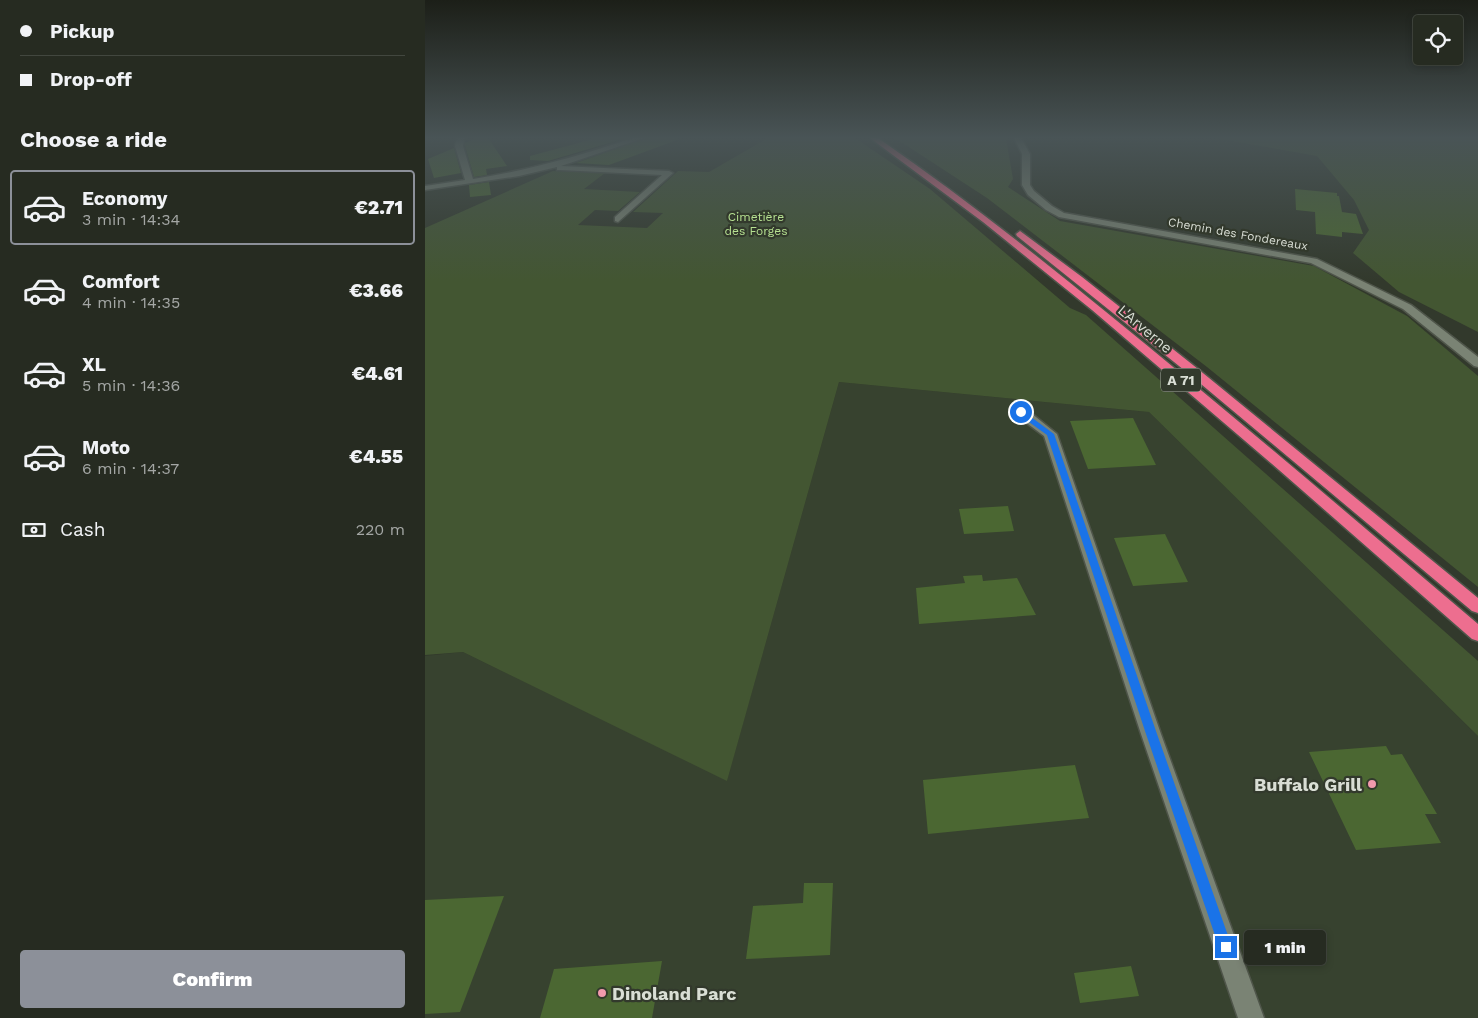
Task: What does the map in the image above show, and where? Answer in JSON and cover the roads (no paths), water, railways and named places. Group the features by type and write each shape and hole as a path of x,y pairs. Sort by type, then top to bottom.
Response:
{"highway":[{"name":"L'Arverne","path":"939,186 1068,285 1241,430 1478,634"},
{"name":"L'Arverne","path":"954,186 1083,282 1478,607"}],"street":[{"path":"425,188 444,186"},
{"path":"618,218 655,186"},
{"name":"Chemin des Fondereaux","path":"1026,186 1031,193 1049,208 1062,215 1314,261 1407,307 1478,363"},
{"path":"1021,412 1050,434 1151,734 1251,1018"}],"place":[{"name":"Buffalo Grill","path":"1372,784"},
{"name":"Dinoland Parc","path":"602,993"}],"park label":[{"name":"Cimetière des Forges","path":"756,224"}]}
